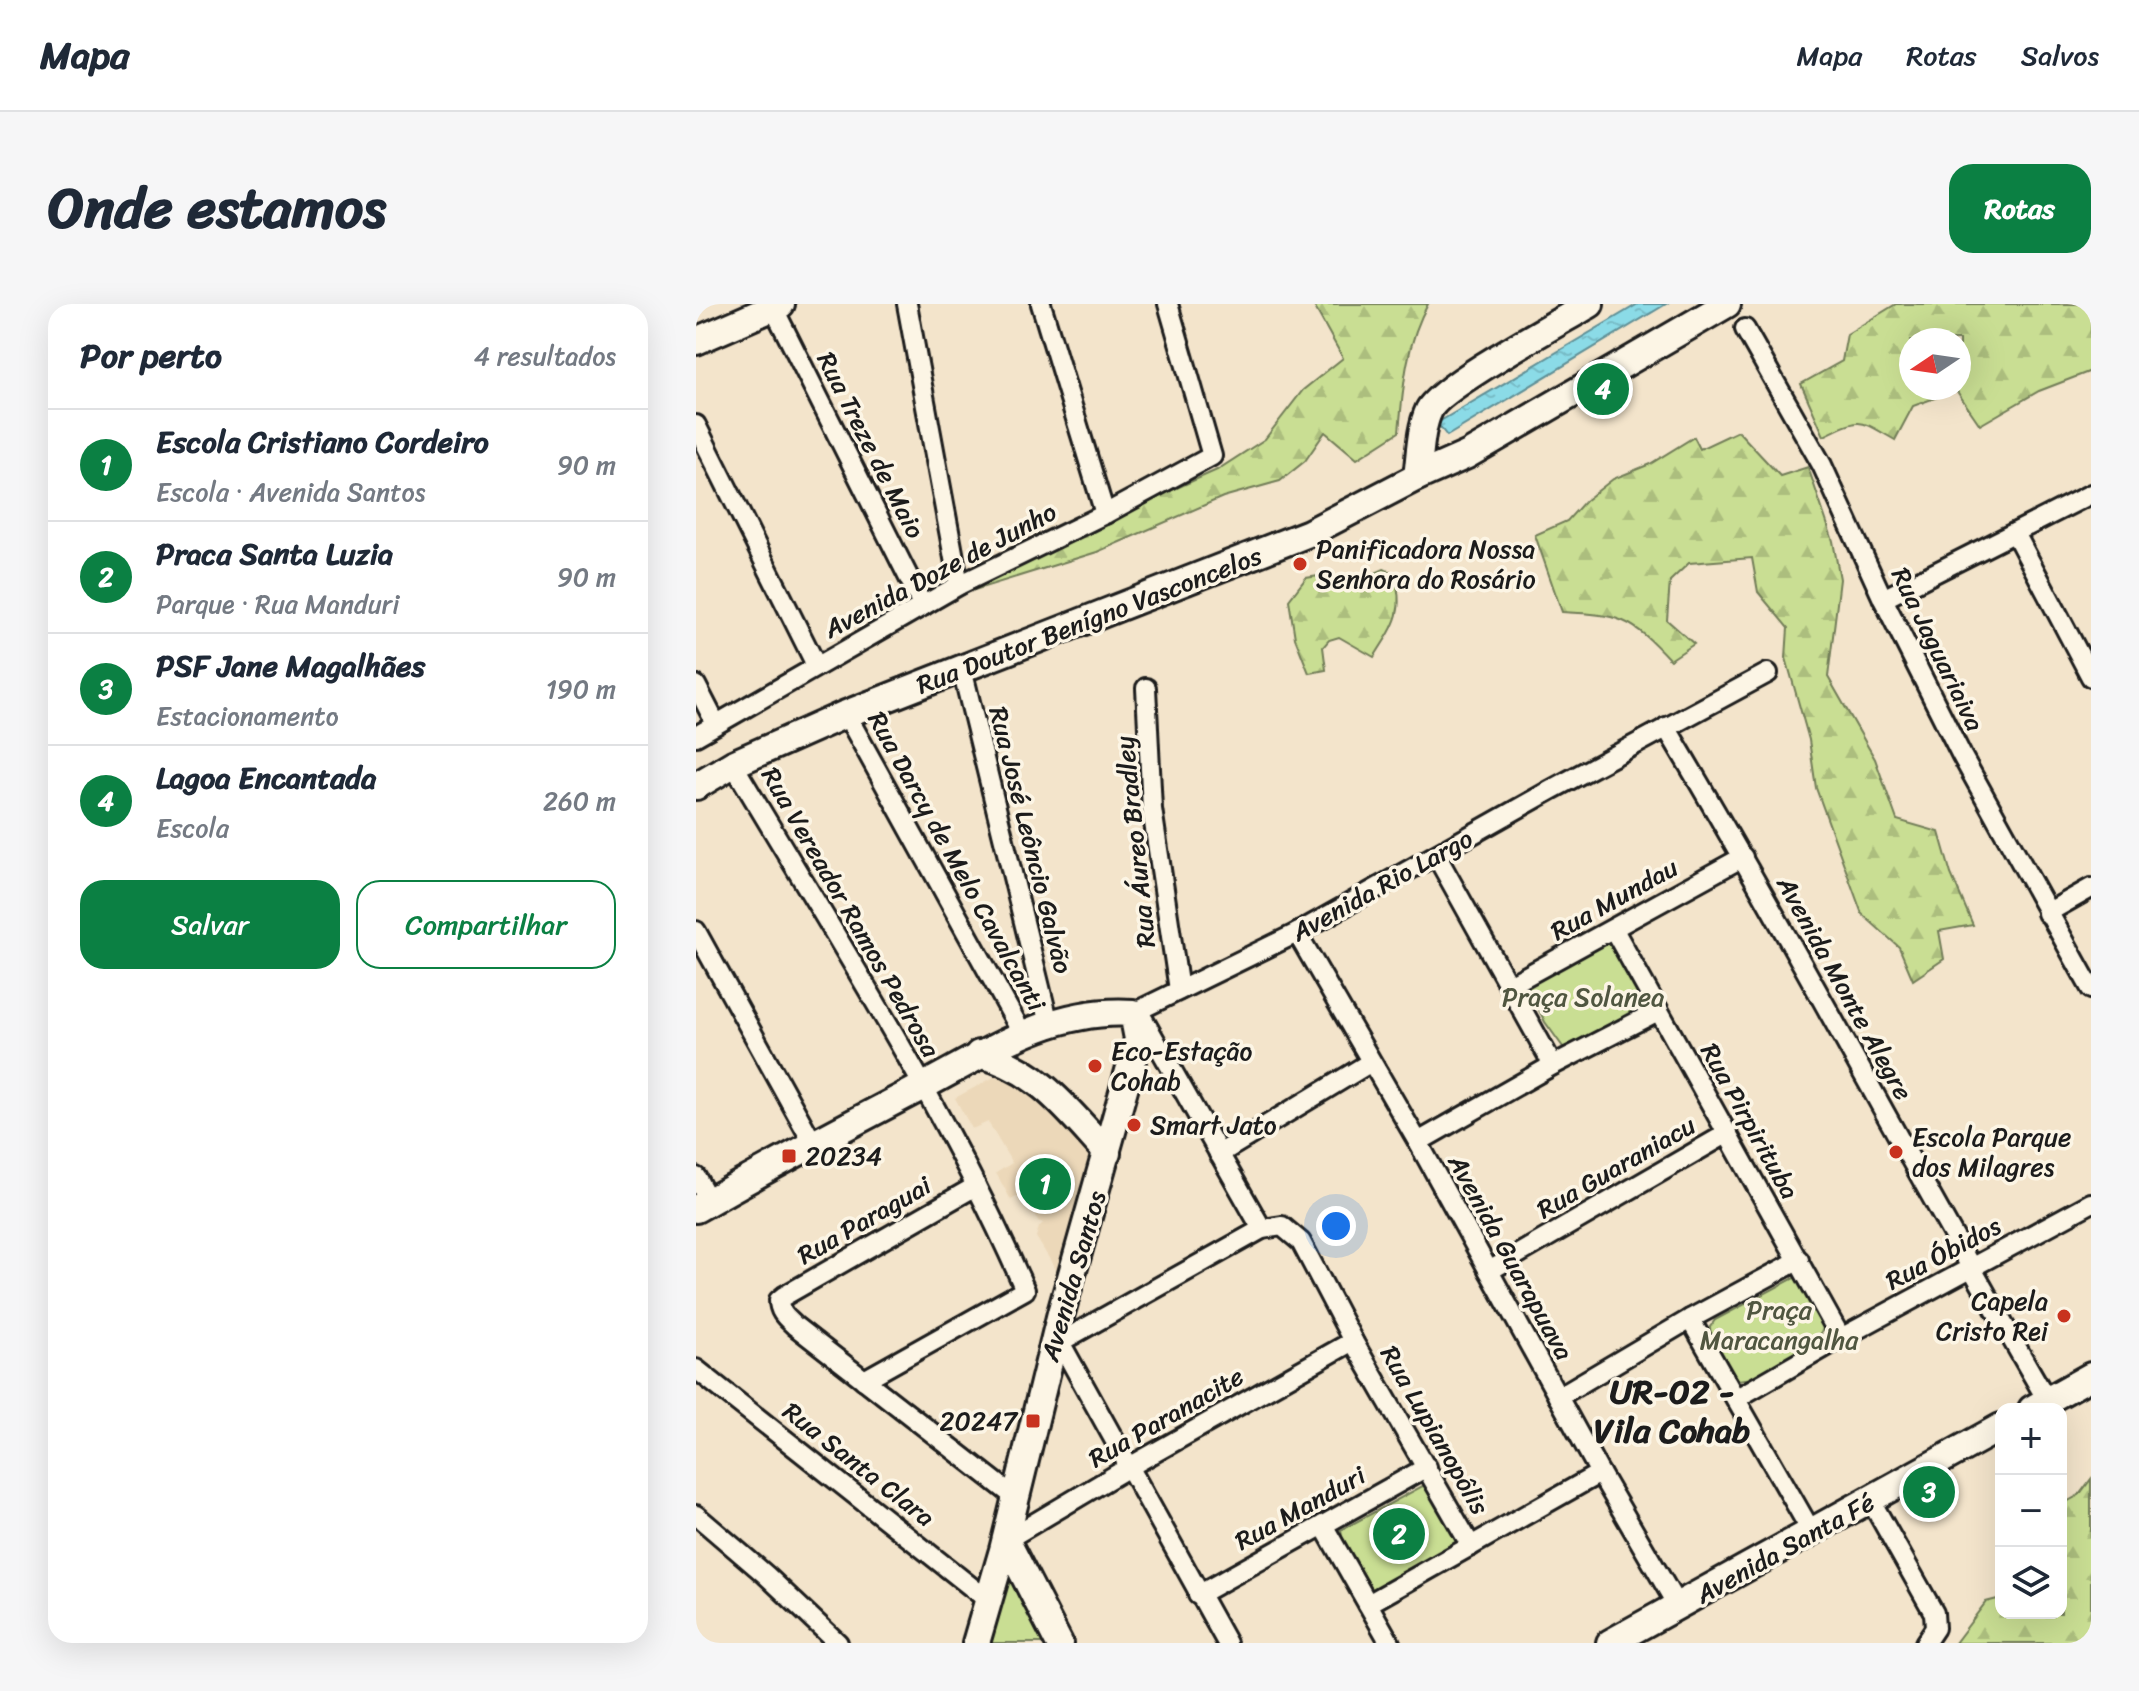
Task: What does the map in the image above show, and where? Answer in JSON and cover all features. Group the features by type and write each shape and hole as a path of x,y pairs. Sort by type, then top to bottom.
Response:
{"main road":[{"path":"1417,477 1425,425 1432,405 1465,379 1590,304"},
{"name":"Rua Doutor Benígno Vasconcelos","path":"696,786 733,764 846,714 1309,533 1417,477 1467,455 1727,304"},
{"path":"696,341 777,306"},
{"name":"Avenida Rio Largo","path":"702,1205 1022,1033 1101,1012 1136,1012"},
{"name":"Avenida Santos","path":"976,1643 1138,1039 1136,1012"},
{"path":"979,1054 1014,1066 1052,1092 1107,1153"},
{"path":"2043,1403 2091,1376"},
{"name":"Avenida Santa Fé","path":"1610,1643 1995,1430"},
{"path":"1006,1540 1059,1643"}],"street":[{"path":"907,304 959,585"},
{"path":"1041,304 1105,514"},
{"name":"Avenida Doze de Junho","path":"696,736 959,585 1105,514 1212,456 1168,304"},
{"name":"Rua Treze de Maio","path":"777,306 923,606"},
{"name":"Rua Jaguariaiva","path":"1745,329 1822,465 1883,599 1962,756 2091,989"},
{"path":"696,425 816,665"},
{"path":"1883,599 2091,494"},
{"path":"2015,533 2091,677"},
{"name":"Rua José Leôncio Galvão","path":"962,669 1049,1024"},
{"name":"Avenida Rio Largo","path":"1136,1012 1297,933 1768,673"},
{"path":"696,685 716,724"},
{"name":"Rua Áureo Bradley","path":"1146,688 1152,809 1179,990"},
{"name":"Rua Darcy de Melo Cavalcanti","path":"846,714 1022,1033"},
{"name":"Avenida Monte Alegre","path":"1666,727 1743,857 1970,1268 2038,1403"},
{"name":"Rua Vereador Ramos Pedrosa","path":"733,764 923,1086 976,1186 1025,1290 864,1380"},
{"path":"1436,855 1553,1065"},
{"name":"Rua Mundau","path":"1510,985 1743,857"},
{"path":"2047,913 2091,888"},
{"name":"Rua Pirpirituba","path":"1614,930 1841,1338"},
{"path":"696,931 813,1143"},
{"name":"Avenida Guarapuava","path":"1297,933 1418,1142 1600,1473 1678,1607"},
{"path":"1418,1142 1553,1065 1658,1011"},
{"path":"1136,1012 1262,1229 1056,1345 1129,1467 1227,1643"},
{"path":"1219,1154 1371,1062"},
{"name":"Rua Guaraniacu","path":"1489,1271 1728,1133"},
{"path":"696,1177 702,1205"},
{"name":"Rua Paraguai","path":"864,1380 795,1326 781,1312 779,1300 976,1186"},
{"name":"Rua Óbidos","path":"1737,1398 2091,1203"},
{"name":"Rua Lupianopôlis","path":"1262,1229 1282,1226 1301,1242 1353,1341 1471,1546"},
{"path":"1558,1397 1690,1319 1799,1260"},
{"path":"1690,1319 1811,1531"},
{"name":"Rua Paranacite","path":"1006,1540 1353,1341"},
{"name":"Rua Santa Clara","path":"696,1369 989,1601"},
{"path":"864,1380 1016,1498"},
{"name":"Rua Manduri","path":"1198,1595 1427,1467"},
{"path":"1368,1604 1600,1473"},
{"path":"1871,1501 1934,1613 1935,1628 1925,1643"},
{"path":"696,1515 838,1643"},
{"path":"1323,1525 1390,1643"}],"shaded area":[{"path":"1009,1069 1097,1142 1066,1286 1036,1237 1043,1223 1031,1213 1033,1203 1021,1201 1018,1196 1011,1200 996,1173 1012,1163 988,1122 972,1129 955,1098"}],"green space":[{"path":"1313,304 1428,304 1410,350 1399,432 1357,459 1325,432 1305,461 1280,481 1223,497 1097,552 955,596 959,585 1217,470 1265,439 1303,390 1343,358"},
{"path":"1896,304 2091,304 2091,371 2039,391 1980,425 1963,400 1971,400 1971,328 1899,328 1899,400 1929,400 1913,406 1895,440 1860,423 1824,436 1801,384 1842,361 1847,334"},
{"path":"1738,431 1780,476 1808,467 1833,541 1840,579 1828,677 1875,759 1897,820 1939,832 1951,874 1973,925 1939,931 1944,959 1913,980 1899,947 1862,914 1816,788 1809,740 1786,658 1788,628 1758,592 1752,558 1689,563 1670,581 1667,620 1694,644 1670,660 1645,635 1623,621 1562,612 1535,535 1567,521 1585,501 1613,479 1650,464 1694,437 1700,449"},
{"path":"1384,569 1394,574 1398,608 1392,627 1374,657 1339,637 1329,640 1323,647 1326,670 1309,673 1295,638 1289,600 1306,578 1331,574 1348,585"},
{"name":"Praça Solanea","path":"1608,941 1643,1004 1573,1047 1563,1047 1545,1022 1528,987"},
{"name":"Praça Maracangalha","path":"1794,1278 1798,1279 1824,1325 1817,1344 1754,1378 1737,1380 1711,1337 1710,1327 1715,1320"},
{"path":"2091,1479 2091,1643 1955,1643 1986,1602 1995,1600 1995,1619 2067,1619 2067,1502 2079,1495"},
{"path":"1428,1483 1460,1540 1456,1547 1376,1590 1370,1588 1341,1530"},
{"path":"1008,1534 1059,1643 974,1643"}],"water":[{"path":"1638,304 1666,304 1447,436 1437,423"}],"place":[{"name":"Lagoa Encantada","path":"1603,389"},
{"name":"Panificadora Nossa Senhora do Rosário","path":"1300,564"},
{"name":"Eco-Estação Cohab","path":"1095,1066"},
{"name":"Smart Jato","path":"1134,1125"},
{"name":"Escola Parque dos Milagres","path":"1896,1152"},
{"name":"20234","path":"789,1156"},
{"name":"Escola Cristiano Cordeiro","path":"1045,1184"},
{"name":"Capela Cristo Rei","path":"2064,1316"},
{"name":"20247","path":"1033,1421"},
{"name":"PSF Jane Magalhães","path":"1929,1492"},
{"name":"Praca Santa Luzia","path":"1399,1534"}],"district":[{"name":"UR-02 - Vila Cohab","path":"1672,1412"}]}
